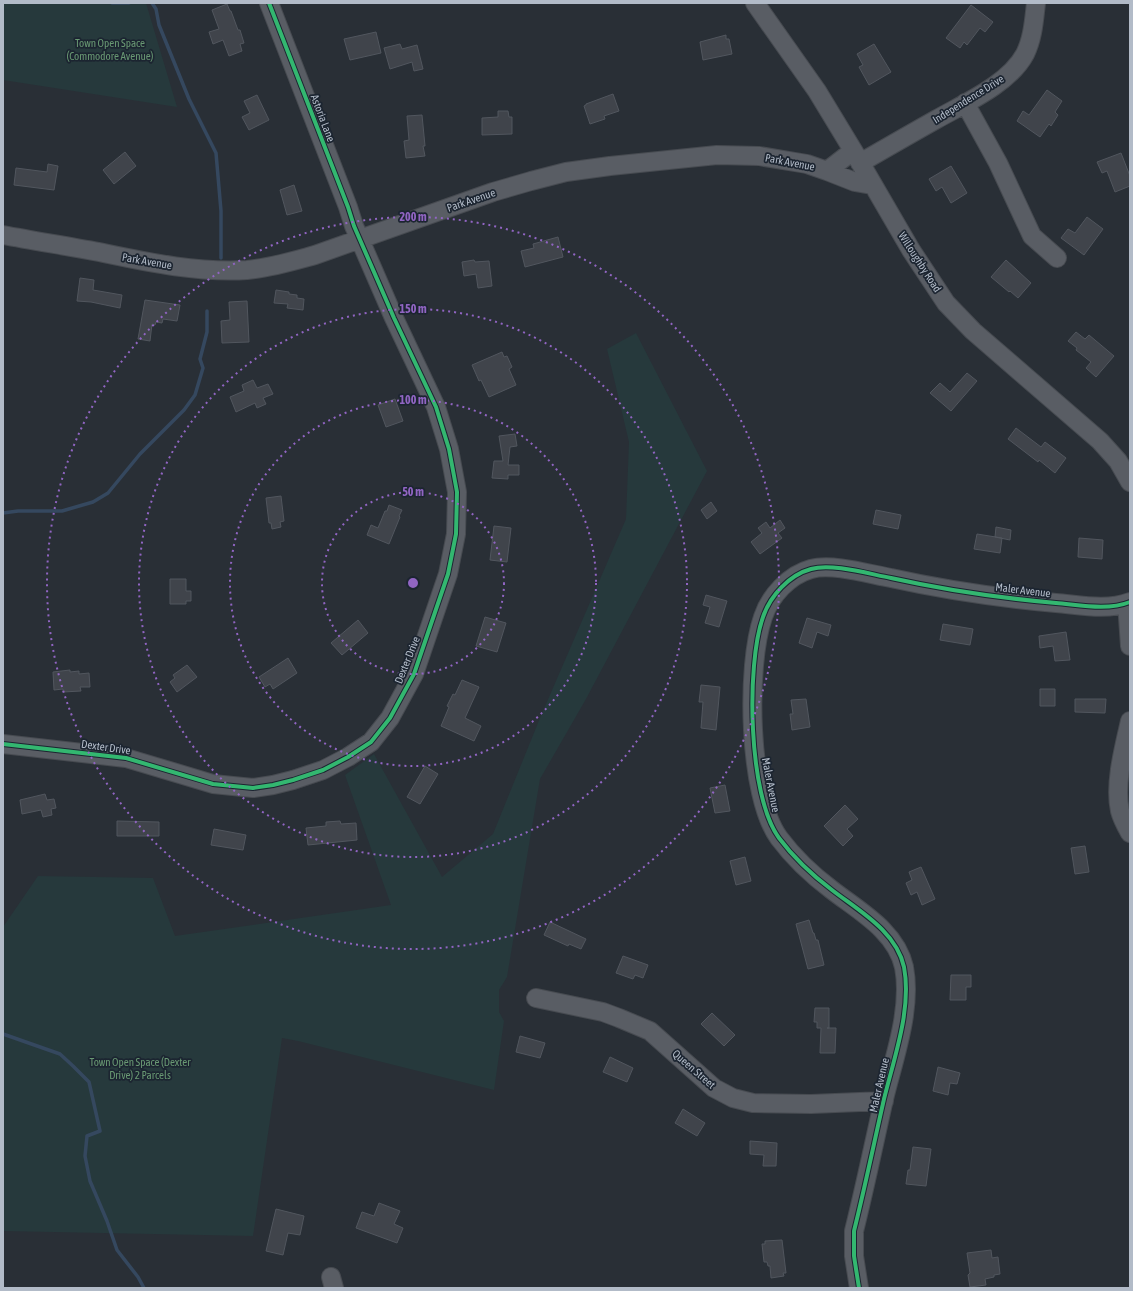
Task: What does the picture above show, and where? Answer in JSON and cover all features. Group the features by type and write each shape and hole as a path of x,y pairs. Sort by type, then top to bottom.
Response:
{"street":[{"name":"Willoughby Road","path":"755,3 817,91 911,250 946,303 973,331 1100,441 1118,461 1129,477"},
{"name":"Independence Drive","path":"857,157 965,103 992,87 1007,75 1018,65 1025,54 1031,37 1036,3"},
{"name":"Astoria Lane","path":"273,4 360,239"},
{"path":"965,103 998,163 1032,236 1057,258"},
{"name":"Park Avenue","path":"3,235 163,264 198,269 227,270 259,268 315,255 493,192 566,172 664,160 717,155 740,155 784,159 807,164 855,182 872,185"},
{"name":"Park Avenue","path":"827,171 845,156 857,157"},
{"name":"Dexter Drive","path":"3,744 126,758 212,784 253,788 293,780 323,770 348,757 371,742 390,718 414,674 448,574 456,534 457,492 449,449 436,407 394,318 360,239"},
{"name":"Maler Avenue","path":"859,1288 854,1256 854,1231 900,1038 906,990 904,971 899,951 887,934 864,914 806,869 785,847 769,820 764,805 757,767 752,720 755,651 763,616 777,592 784,584 803,572 812,568 822,567 845,569 939,588 1039,601 1113,607 1128,602"},
{"path":"1128,602 1130,646"},
{"path":"1130,722 1123,749 1118,793 1120,810 1130,833"},
{"name":"Queen Street","path":"536,998 603,1012 650,1031 714,1088 733,1098 753,1104 811,1104 884,1101"}],"green space":[{"name":"Town Open Space (Commodore Avenue)","path":"3,3 146,3 177,107 3,80"},
{"name":"Town Open Space (Dexter Drive) 2 Parcels","path":"636,333 707,471 586,699 540,779 507,977 499,990 499,1012 504,1021 494,1090 282,1038 253,1236 3,1231 3,927 38,876 153,878 175,936 391,905 345,775 374,754 442,877 493,834 540,718 626,519 629,442 607,349"}],"building":[{"path":"227,4 238,30 240,30 244,43 240,44 242,51 229,56 223,40 213,44 209,32 219,29 212,10"},
{"path":"971,5 993,22 985,32 980,28 967,45 964,42 960,48 946,38"},
{"path":"376,32 381,53 350,60 344,39"},
{"path":"726,35 726,39 729,39 732,54 703,60 700,42"},
{"path":"400,44 402,49 417,45 423,69 414,71 412,62 390,69 384,48"},
{"path":"874,44 891,72 869,85 859,67 863,65 857,54"},
{"path":"1047,90 1062,101 1055,112 1058,115 1051,126 1049,124 1040,137 1017,121 1023,111 1029,115"},
{"path":"613,94 619,111 604,116 605,119 590,124 584,106"},
{"path":"257,95 269,120 249,130 242,117 250,113 244,101"},
{"path":"498,111 508,111 509,117 512,117 512,134 482,135 482,118 498,117"},
{"path":"422,115 425,146 423,146 425,156 406,158 404,141 409,140 407,116"},
{"path":"125,152 136,166 114,184 103,170"},
{"path":"1121,153 1130,176 1130,186 1115,192 1107,171 1102,173 1097,162"},
{"path":"48,164 58,166 54,190 14,185 16,168 47,172"},
{"path":"951,166 967,193 951,203 942,187 936,191 929,179"},
{"path":"294,185 302,211 287,215 280,190"},
{"path":"1087,217 1103,229 1084,255 1061,238 1068,229 1075,233"},
{"path":"558,237 563,257 525,267 521,251 534,248 533,244"},
{"path":"474,260 475,262 489,261 492,286 478,288 476,274 464,276 462,262"},
{"path":"1006,260 1031,283 1018,298 991,277"},
{"path":"80,278 94,280 93,290 122,295 120,308 91,302 77,301"},
{"path":"276,290 289,292 289,294 297,295 297,298 304,299 303,310 287,308 288,304 274,303"},
{"path":"145,300 180,305 177,321 163,319 162,323 156,322 155,325 152,324 150,341 138,339"},
{"path":"247,301 249,342 222,343 221,321 230,320 229,302"},
{"path":"1076,332 1085,339 1089,335 1114,356 1096,377 1086,368 1091,362 1076,350 1077,348 1068,341"},
{"path":"502,352 504,357 507,356 512,367 509,369 516,385 489,397 481,380 479,381 472,365"},
{"path":"967,373 977,381 951,411 930,393 940,383 950,392"},
{"path":"253,380 257,388 268,384 273,394 263,398 266,404 257,408 255,403 236,412 230,397 244,391 242,385"},
{"path":"395,399 403,421 386,427 378,405"},
{"path":"1016,428 1041,447 1045,442 1066,458 1055,473 1008,439"},
{"path":"515,434 517,446 510,447 508,465 519,465 519,475 508,475 508,479 492,478 494,461 503,461 499,436"},
{"path":"281,496 284,521 280,522 281,527 272,529 271,523 269,523 266,498"},
{"path":"711,502 717,511 707,519 701,510"},
{"path":"389,505 402,510 389,544 367,535 371,525 378,528"},
{"path":"876,510 901,515 898,529 873,524"},
{"path":"780,520 785,528 778,533 782,538 760,554 751,542 762,533 758,528 766,522 770,528"},
{"path":"494,526 511,528 507,562 490,560"},
{"path":"996,527 1011,530 1010,540 995,537"},
{"path":"977,534 1002,538 1000,553 974,549"},
{"path":"1079,538 1103,540 1102,559 1078,557"},
{"path":"170,579 186,579 186,591 191,591 191,601 186,601 186,604 170,604"},
{"path":"706,595 727,601 719,627 705,623 710,607 703,605"},
{"path":"485,617 506,623 497,652 476,646"},
{"path":"807,618 831,625 828,636 817,632 812,648 799,643"},
{"path":"358,620 368,633 342,655 331,643"},
{"path":"943,624 973,629 970,645 940,640"},
{"path":"1066,632 1070,660 1055,661 1053,646 1040,648 1039,636"},
{"path":"288,658 297,673 273,689 270,684 265,687 259,677"},
{"path":"187,665 197,677 177,692 170,682 175,678 173,675"},
{"path":"70,670 70,672 79,671 79,674 89,673 90,687 80,687 81,691 63,692 63,689 54,690 53,672"},
{"path":"462,680 479,687 465,718 481,726 474,741 441,726 449,707 447,706 453,694 455,695"},
{"path":"701,685 720,687 716,730 701,728 703,702 699,702"},
{"path":"1040,689 1055,689 1055,706 1040,706"},
{"path":"806,699 810,727 792,730 790,714 793,714 791,700"},
{"path":"1075,699 1106,699 1105,713 1075,712"},
{"path":"425,766 438,774 420,804 407,797"},
{"path":"725,785 730,811 715,813 710,788"},
{"path":"45,794 47,800 54,799 56,808 51,809 52,815 43,817 41,810 22,814 20,800"},
{"path":"845,805 858,819 847,829 853,836 843,846 824,826"},
{"path":"117,821 159,822 159,836 117,836"},
{"path":"340,821 341,824 356,823 357,840 308,845 306,828 326,826 326,822"},
{"path":"214,829 246,835 243,850 211,845"},
{"path":"1085,846 1089,872 1075,874 1071,848"},
{"path":"745,857 751,881 736,885 730,861"},
{"path":"921,867 935,899 922,905 917,892 911,895 906,883 912,880 909,872"},
{"path":"809,920 816,940 818,940 824,965 808,969 796,924"},
{"path":"550,922 586,939 581,949 569,944 568,946 544,935"},
{"path":"623,956 648,965 643,978 635,975 633,979 616,973"},
{"path":"951,975 971,975 971,987 966,987 966,1000 950,1000"},
{"path":"815,1008 829,1008 829,1028 836,1028 835,1053 820,1053 821,1028 817,1028 817,1022 814,1022"},
{"path":"712,1013 735,1035 724,1046 701,1024"},
{"path":"520,1036 545,1043 540,1058 516,1052"},
{"path":"610,1057 633,1068 627,1082 603,1072"},
{"path":"938,1067 960,1073 957,1084 950,1083 948,1095 933,1091"},
{"path":"683,1109 705,1123 697,1136 675,1123"},
{"path":"750,1141 777,1143 776,1166 763,1166 764,1155 750,1154"},
{"path":"913,1147 931,1149 926,1186 906,1184 908,1170 910,1170"},
{"path":"379,1203 400,1211 394,1224 403,1228 397,1243 356,1228 362,1212 374,1216"},
{"path":"276,1209 304,1216 300,1235 288,1233 283,1255 266,1251"},
{"path":"782,1240 786,1273 783,1273 784,1276 771,1278 770,1266 768,1266 767,1262 764,1262 762,1244 765,1244 765,1241"},
{"path":"991,1250 992,1258 998,1257 1000,1274 985,1279 986,1285 970,1287 968,1275 970,1273 967,1253"}],"waterway":[{"path":"112,3 129,3"},
{"path":"152,3 156,9 159,25 189,99 216,153 221,211 221,258"},
{"path":"3,513 18,511 62,511 93,502 108,493 140,454 184,410 195,395 203,368 200,359 207,332 207,311"},
{"path":"3,1034 60,1054 89,1082 100,1131 87,1136 85,1156 90,1181 107,1221 117,1250 138,1277 144,1288"}],"cycle path":[{"path":"3,744 126,758 213,784 253,788 273,785 323,770 348,757 371,742 390,718 414,674 448,574 456,534 457,492 449,449 436,407 394,318 354,226 269,3"},
{"path":"859,1288 854,1256 854,1231 884,1099 901,1033 906,1000 904,967 900,954 885,932 865,914 810,872 779,838 769,818 761,792 756,762 752,697 754,666 758,639 766,609 770,601 781,587 795,576 811,569 829,567 1014,599 1093,607 1121,605 1130,602"}]}
